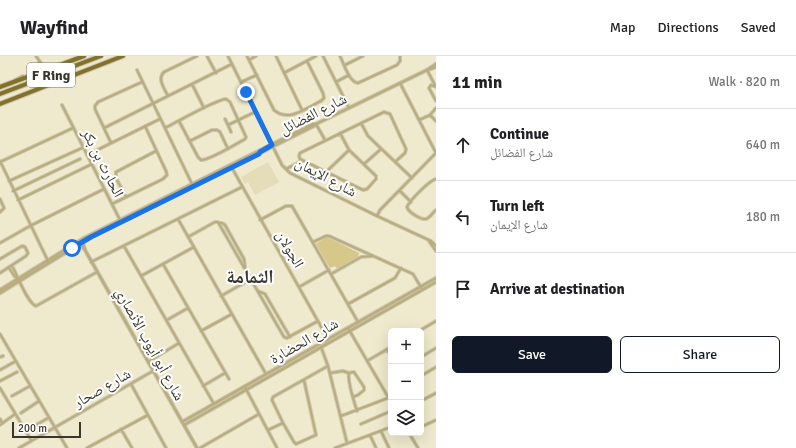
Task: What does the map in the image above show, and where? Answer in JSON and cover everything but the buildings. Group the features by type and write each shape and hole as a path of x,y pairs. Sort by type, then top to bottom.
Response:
{"highway":[{"path":"0,87 84,56"},
{"name":"F Ring","path":"0,94 101,56"},
{"name":"F Ring","path":"0,105 123,56"},
{"path":"116,59 127,56"}],"street":[{"path":"36,56 44,66 48,67 69,62"},
{"path":"168,96 161,81 161,74 198,56"},
{"path":"207,56 216,73"},
{"name":"شارع الإيمان","path":"228,56 272,146 286,169 292,175 433,242 436,246"},
{"path":"247,56 275,111 291,116 324,98 307,61"},
{"path":"249,60 256,56"},
{"path":"276,56 302,110"},
{"path":"284,73 316,56"},
{"path":"323,56 349,108"},
{"path":"340,56 353,82 356,83 397,65 400,61 400,56"},
{"path":"345,65 363,56"},
{"path":"11,83 16,79 36,71 40,66 39,61"},
{"path":"104,128 232,64"},
{"name":"شارع الفضائل","path":"427,70 436,64"},
{"name":"شارع الفضائل","path":"272,146 400,83 436,67"},
{"path":"137,70 193,185"},
{"path":"427,70 436,87"},
{"path":"336,82 350,75"},
{"path":"241,83 257,76"},
{"path":"111,143 95,110 96,104 142,82"},
{"path":"377,216 380,210 436,153 400,83"},
{"path":"192,84 204,108"},
{"path":"436,87 432,85 429,88 436,101"},
{"path":"165,128 204,108 226,99 230,102 246,134 246,138 228,149 205,160 201,160 198,157 180,121"},
{"name":"الحارث بن بكر","path":"62,105 120,220 111,227"},
{"path":"419,120 430,114 436,108"},
{"path":"228,125 256,112"},
{"path":"340,133 349,150 376,178 365,190 302,161 299,158 299,154 325,140 384,112 390,114 406,149 405,153 395,162"},
{"path":"430,114 436,121"},
{"path":"87,155 160,119"},
{"path":"225,120 231,132"},
{"path":"361,123 368,136 412,178"},
{"path":"0,293 3,289 48,261 120,220 232,168 313,124 316,124 325,140"},
{"path":"112,204 166,178 166,171 145,126"},
{"path":"48,261 0,162 73,128"},
{"path":"190,141 212,130 216,130 220,132 228,149"},
{"path":"80,242 241,160 272,146"},
{"path":"9,181 83,147"},
{"path":"364,165 381,149"},
{"path":"326,172 349,150"},
{"path":"126,197 116,178 116,172 156,151"},
{"path":"13,191 80,159"},
{"path":"232,168 232,166 241,160"},
{"path":"286,169 302,161"},
{"path":"18,200 92,164"},
{"name":"الجولان","path":"232,168 329,340"},
{"path":"436,179 431,182 407,206 408,211 424,219 436,210"},
{"path":"91,262 242,187"},
{"path":"0,243 30,226 104,189"},
{"path":"400,191 411,202"},
{"path":"0,199 4,208 0,212"},
{"path":"260,220 286,206 292,206 359,324"},
{"path":"178,219 267,376"},
{"path":"188,237 215,222 222,223 225,225 244,259 245,269"},
{"path":"220,223 284,337 290,337 318,321"},
{"path":"313,242 326,236 330,236 413,274 421,288"},
{"name":"شارع الإيمان","path":"426,239 432,244 436,251"},
{"name":"شارع أبو أيوب الأنصاري","path":"80,242 183,424 199,448"},
{"path":"0,259 20,246 24,246 27,255 0,273"},
{"path":"124,246 215,406"},
{"path":"141,276 194,247"},
{"path":"331,274 361,257 374,256"},
{"path":"163,264 228,379"},
{"path":"12,266 32,304 38,305 97,272"},
{"path":"9,268 19,280"},
{"path":"348,304 395,278 401,268"},
{"path":"299,287 329,270"},
{"name":"شارع الحضارة","path":"183,424 359,324 436,278"},
{"path":"221,296 251,279"},
{"name":"شارع الحضارة","path":"421,288 436,282"},
{"path":"258,291 265,294 290,337"},
{"path":"166,320 188,308"},
{"path":"201,330 232,314"},
{"path":"424,328 436,321"},
{"path":"341,416 388,398 349,329"},
{"path":"0,334 67,448"},
{"path":"148,362 179,343"},
{"path":"320,346 326,357 347,443"},
{"path":"424,355 436,348"},
{"path":"367,360 387,349"},
{"path":"0,370 16,361"},
{"path":"304,380 316,435 296,444 273,403 273,397 328,366"},
{"path":"424,374 436,367"},
{"name":"شارع صحار","path":"19,448 153,371"},
{"path":"330,373 343,371 356,373 364,387 363,392 353,397"},
{"path":"1,381 17,372"},
{"path":"203,386 225,373"},
{"path":"349,373 348,377 357,411"},
{"path":"131,384 166,448"},
{"path":"12,396 30,386"},
{"path":"0,388 31,440"},
{"path":"245,388 277,448"},
{"path":"423,400 436,393"},
{"path":"21,413 39,401"},
{"path":"360,424 388,411"},
{"path":"0,419 1,424 15,414"},
{"path":"199,448 259,414"},
{"path":"87,448 148,415"},
{"path":"31,428 48,418"},
{"path":"424,426 436,420"},
{"path":"268,430 283,423"},
{"path":"335,448 388,428"},
{"path":"121,429 132,448"},
{"path":"380,431 389,448"},
{"path":"370,435 376,448"},
{"path":"412,436 418,448"}],"shaded area":[{"path":"268,162 279,182 255,195 248,182 245,184 241,177"},
{"path":"327,237 359,253 358,257 337,269 335,266 330,268 316,244"}],"district":[{"name":"الثمامة","path":"250,276"}],"route":[{"path":"72,248 91,237 259,154 270,147 272,145 246,92"}]}
